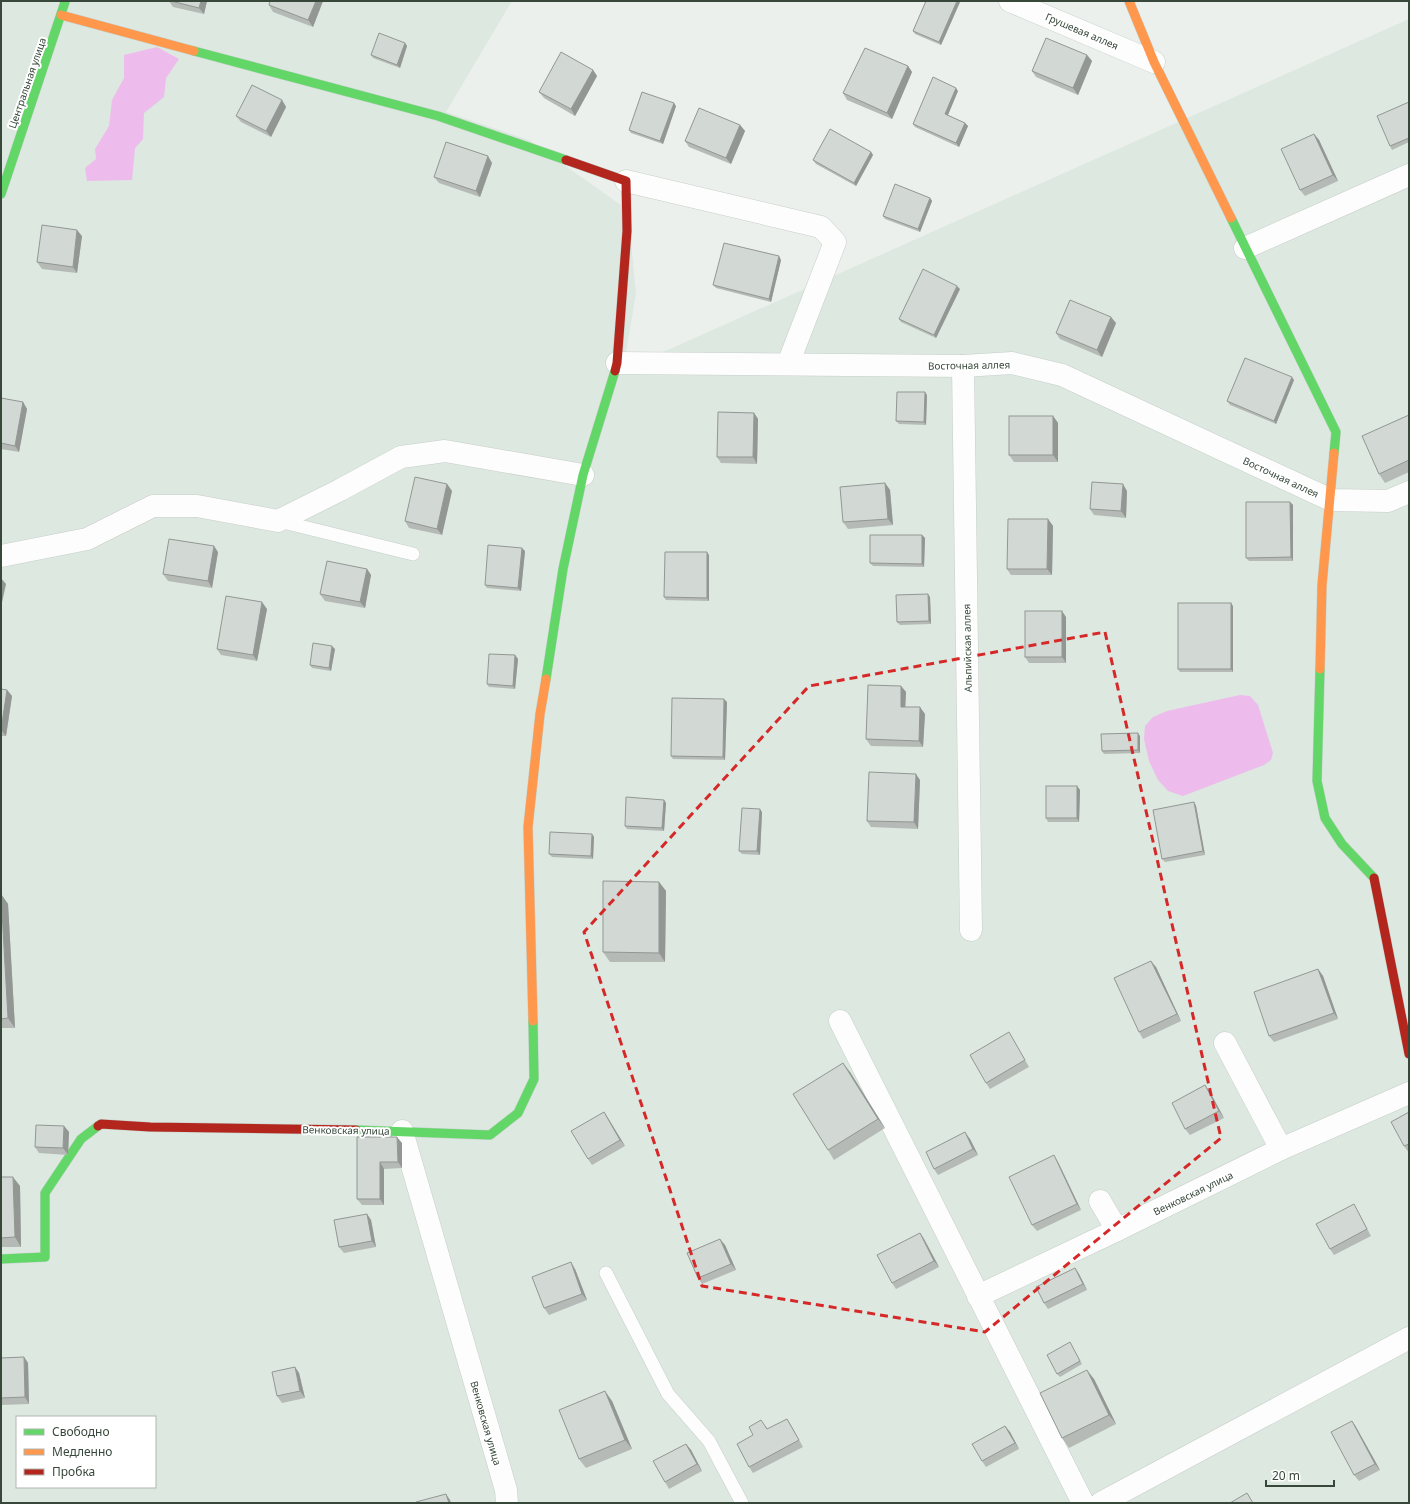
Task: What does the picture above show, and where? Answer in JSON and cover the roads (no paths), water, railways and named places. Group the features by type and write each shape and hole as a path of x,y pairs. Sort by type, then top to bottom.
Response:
{"street":[{"name":"Центральная улица","path":"1,194 66,1"},
{"name":"Грушевая аллея","path":"1010,1 1154,62"},
{"path":"1129,1 1154,62 1336,432 1331,500 1322,585 1317,782 1325,818 1342,844 1375,879 1409,1054"},
{"path":"61,15 438,116 626,182 821,227 835,242 788,364"},
{"path":"1245,248 1409,175"},
{"path":"402,1131 490,1135 518,1113 534,1079 528,827 542,699 563,569 583,475 618,363 627,231 626,182"},
{"name":"Восточная аллея","path":"618,363 963,366 1012,363 1062,375 1331,500 1388,501 1409,492"},
{"name":"Альпийская аллея","path":"963,366 971,930"},
{"path":"1,556 88,538 153,506 197,506 278,521 340,490 400,457 445,451 583,475"},
{"path":"840,1021 1083,1503"},
{"path":"1225,1043 1281,1149"},
{"name":"Венковская улица","path":"978,1296 1117,1230 1281,1149 1409,1093"},
{"name":"Венковская улица","path":"1,1259 45,1258 45,1193 81,1139 101,1124 150,1127 402,1131 506,1490 507,1503"},
{"path":"1100,1201 1117,1230"},
{"path":"1101,1503 1125,1498 1409,1338"}],"lane":[{"path":"278,521 413,554"},
{"path":"606,1273 668,1394 709,1441 742,1503"}]}
